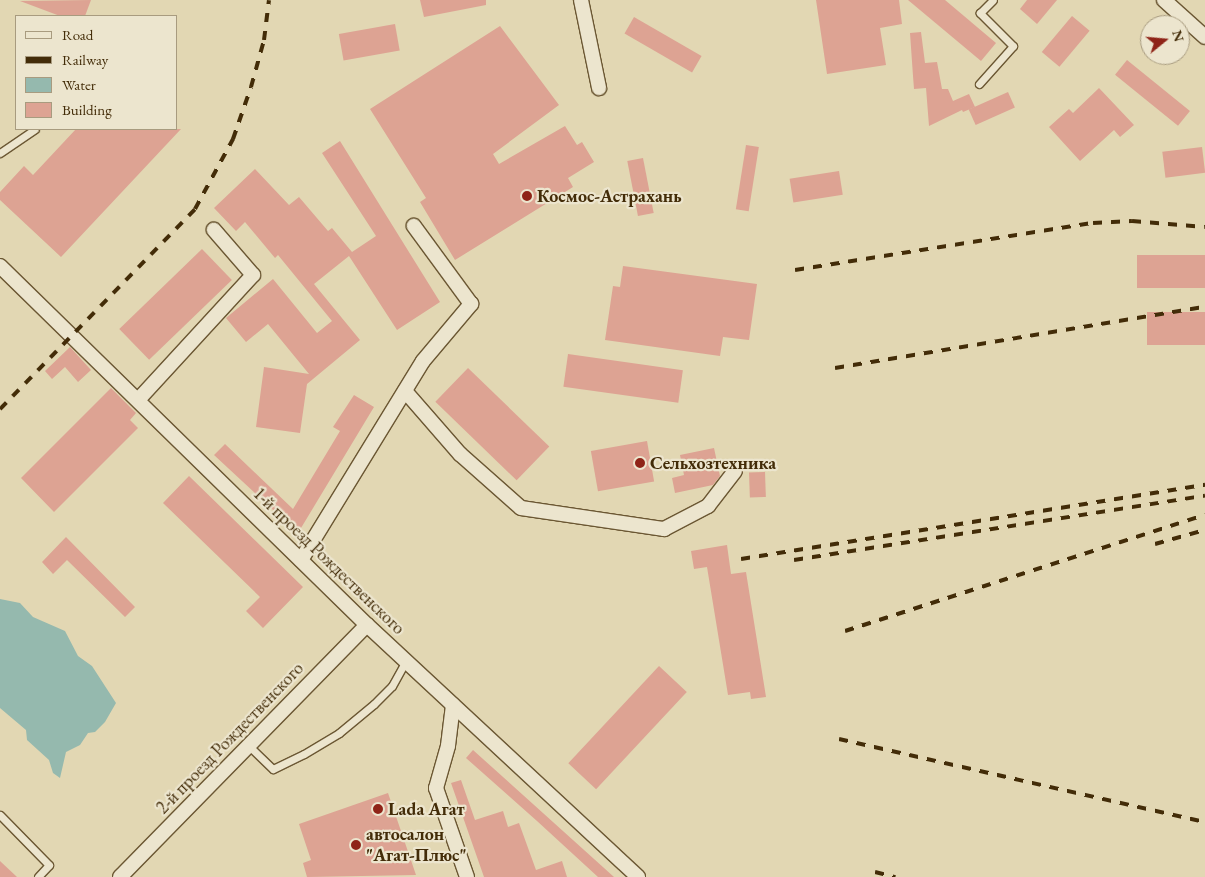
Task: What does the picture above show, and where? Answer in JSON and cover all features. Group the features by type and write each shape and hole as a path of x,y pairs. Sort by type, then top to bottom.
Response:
{"street":[{"path":"581,0 599,88"},
{"path":"1164,0 1205,37"},
{"path":"301,560 423,361 471,304 414,226"},
{"path":"138,400 253,275 214,230"},
{"name":"1-й проезд Рождественского","path":"0,266 367,625 638,877"},
{"path":"405,391 460,454 521,508 664,529 708,506 735,471"},
{"name":"2-й проезд Рождественского","path":"120,877 367,625"},
{"path":"453,705 448,746 436,788 467,877"}],"lane":[{"path":"980,84 1013,46 980,13 993,0"},
{"path":"0,153 34,130"},
{"path":"249,746 273,769 304,754 339,733 374,704 392,686 406,661"},
{"path":"0,815 49,865 38,877"}],"water":[{"path":"0,599 20,603 33,617 65,631 78,656 92,666 116,703 105,722 95,732 88,733 80,745 66,752 60,778 53,773 49,760 27,740 26,730 0,708"}],"building":[{"path":"91,0 85,15 57,15 20,1"},
{"path":"420,0 486,0 486,5 424,17"},
{"path":"816,0 899,0 902,24 880,28 886,65 827,74"},
{"path":"908,0 945,0 996,43 981,61"},
{"path":"1027,0 1057,0 1037,24 1020,9"},
{"path":"1072,16 1090,31 1059,67 1042,52"},
{"path":"634,17 702,56 692,72 624,33"},
{"path":"395,24 400,51 344,60 339,34"},
{"path":"500,26 559,105 493,154 499,164 565,126 577,145 582,142 594,162 568,178 573,187 455,260 420,202 426,198 370,109"},
{"path":"921,32 925,63 937,62 942,89 948,89 953,101 969,94 975,107 963,112 962,110 929,126 926,88 914,89 910,33"},
{"path":"1127,60 1190,111 1178,126 1115,75"},
{"path":"1099,88 1134,125 1120,137 1114,130 1080,161 1049,127 1069,109 1073,113"},
{"path":"1008,92 1015,108 976,125 969,109"},
{"path":"181,129 61,257 0,200 0,192 24,166 33,175 75,130"},
{"path":"340,141 440,302 397,330 349,256 314,284 360,340 307,384 300,433 256,427 264,367 309,374 268,324 246,342 226,318 273,279 317,333 332,321 278,255 275,258 245,222 236,231 214,208 255,169 289,205 299,197 328,231 332,228 352,252 376,236 322,153"},
{"path":"746,145 759,147 749,211 736,209"},
{"path":"1202,147 1205,173 1165,178 1162,152"},
{"path":"643,158 654,213 638,216 627,161"},
{"path":"839,171 843,195 793,203 790,179"},
{"path":"202,249 232,280 149,360 119,329"},
{"path":"1137,255 1205,255 1205,288 1137,288"},
{"path":"623,266 757,284 749,340 723,337 720,356 605,340 613,286 620,287"},
{"path":"1147,312 1205,312 1205,345 1147,345"},
{"path":"70,347 91,370 78,382 65,367 52,379 45,371"},
{"path":"568,354 683,370 678,403 563,387"},
{"path":"468,368 549,446 517,480 435,402"},
{"path":"111,388 136,413 130,420 138,428 54,512 21,478"},
{"path":"354,395 374,407 298,533 214,455 225,444 293,509 340,431 333,427"},
{"path":"647,441 654,481 598,491 591,451"},
{"path":"714,448 720,476 713,485 675,493 672,478 684,475 680,455"},
{"path":"765,472 766,497 750,498 749,473"},
{"path":"189,476 303,587 263,628 246,611 260,597 163,503"},
{"path":"66,537 135,607 125,617 67,560 53,574 42,562"},
{"path":"727,545 731,574 746,572 766,697 751,699 750,692 728,695 707,567 694,569 691,551"},
{"path":"659,666 687,692 596,789 568,763"},
{"path":"473,750 614,877 598,877 466,758"},
{"path":"461,780 475,820 503,811 508,827 519,823 536,870 562,861 567,877 484,877 451,783"},
{"name":"автосалон \"Агат-Плюс\"","path":"388,793 416,875 307,877 303,863 311,860 299,824"},
{"path":"0,861 17,877 0,877"}],"railway":[{"path":"0,409 195,209 233,139 251,87 264,40 269,0"},
{"path":"795,270 1093,223 1132,221 1205,227"},
{"path":"835,368 1205,307"},
{"path":"741,559 1205,485"},
{"path":"794,560 1205,496"},
{"path":"845,631 1205,515"},
{"path":"1155,544 1205,530"},
{"path":"839,739 1205,822"},
{"path":"875,872 895,877"}],"place":[{"name":"Космос-Астрахань","path":"527,196"},
{"name":"Сельхозтехника","path":"640,463"},
{"name":"Lada Агат","path":"378,809"},
{"name":"автосалон \"Агат-Плюс\"","path":"356,845"}]}
